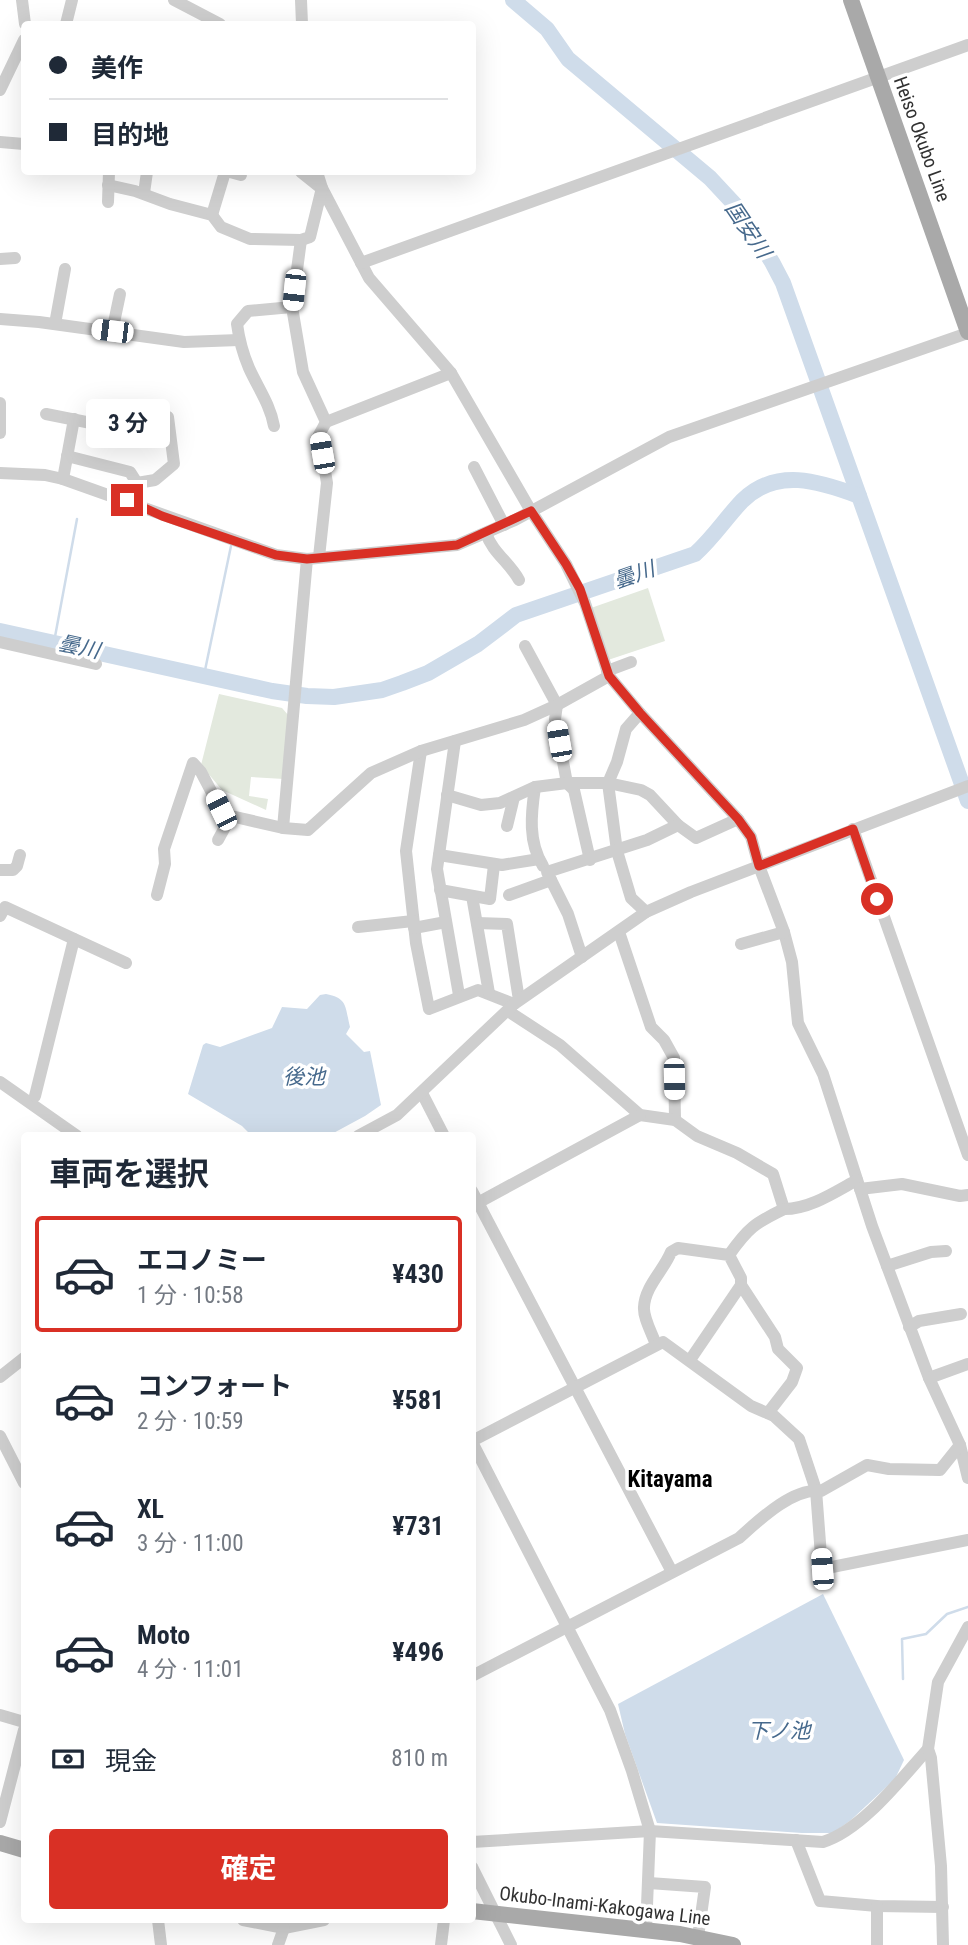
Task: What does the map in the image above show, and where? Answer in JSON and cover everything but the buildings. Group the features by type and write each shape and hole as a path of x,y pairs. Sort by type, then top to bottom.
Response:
{"main road":[{"name":"Heiso Okubo Line","path":"851,0 968,333"},
{"path":"0,1843 21,1849"},
{"name":"Okubo-Inami-Kakogawa Line","path":"476,1911 646,1930 733,1945"}],"street":[{"path":"22,0 25,21"},
{"path":"67,21 72,0"},
{"path":"174,0 214,21"},
{"path":"300,0 302,21"},
{"path":"361,263 968,45"},
{"path":"0,90 21,46"},
{"path":"0,142 21,144"},
{"path":"144,193 147,175"},
{"path":"212,215 231,175"},
{"path":"305,175 322,188"},
{"path":"318,175 322,188 369,278 451,373 531,511 566,564 580,589 608,674 751,837 792,962 798,1023 823,1074 887,1266 931,1384 960,1445 968,1478"},
{"path":"108,202 108,178 170,204 212,215 221,227 250,239 301,240 310,237 322,188"},
{"path":"301,240 292,307 303,372 326,422"},
{"path":"0,259 15,258"},
{"path":"55,324 67,276"},
{"path":"112,331 120,294"},
{"path":"274,426 270,410 239,340 237,324 247,311 292,307"},
{"path":"0,319 184,342 239,340"},
{"path":"0,473 45,475 63,479 276,555 313,558 457,545 531,511 669,437 968,333"},
{"path":"283,828 294,701 313,558 327,483 319,435 326,422 451,373"},
{"path":"0,403 0,433"},
{"path":"46,414 146,435 170,436"},
{"path":"122,499 137,483 155,480 174,464 168,417"},
{"path":"63,479 74,419"},
{"path":"67,456 130,472 137,483"},
{"path":"474,467 503,525"},
{"path":"486,533 494,550 519,580"},
{"path":"0,642 96,664"},
{"path":"525,646 556,705 555,719 567,783 574,790 590,860"},
{"path":"157,895 165,864 164,849 193,763 201,772 221,810 231,816 308,831 371,774 421,751 524,720 631,662"},
{"path":"640,713 626,729 608,783 617,851 631,898 646,912"},
{"path":"455,741 437,869 459,995"},
{"path":"421,751 406,851 414,925 429,1009 459,995 478,990 514,1005 640,1115 675,1120 696,1136 737,1153 773,1174 784,1209"},
{"path":"447,795 481,805 500,803 535,787 567,783 608,783 641,790 650,795 678,825 696,838 738,819"},
{"path":"365,1132 397,1115 514,1005 646,912 691,892 968,786"},
{"path":"535,787 530,825 539,859 574,930 582,957"},
{"path":"507,826 514,797"},
{"path":"218,839 231,816"},
{"path":"509,895 549,876 647,840 678,825"},
{"path":"853,829 968,1156"},
{"path":"0,870 13,870 20,855"},
{"path":"439,855 494,864 539,859"},
{"path":"440,890 490,899 494,864"},
{"path":"472,896 489,993"},
{"path":"0,916 5,907 127,962"},
{"path":"358,926 446,922"},
{"path":"477,923 507,924 514,1005"},
{"path":"620,932 651,1027 664,1040 674,1058 675,1120"},
{"path":"741,944 784,932"},
{"path":"35,1096 74,939"},
{"path":"0,1082 71,1132"},
{"path":"422,1093 442,1132"},
{"path":"476,1199 640,1115"},
{"path":"729,1255 755,1223 784,1209 793,1209 858,1184 902,1184 960,1196 968,1195"},
{"path":"476,1204 672,1572"},
{"path":"656,1345 643,1309 650,1286 671,1252 678,1248 729,1255"},
{"path":"887,1266 931,1252 946,1251"},
{"path":"729,1255 741,1285 775,1337 778,1349 797,1368 792,1382 768,1413"},
{"path":"690,1360 741,1285"},
{"path":"909,1327 919,1321 961,1314"},
{"path":"476,1439 663,1342 751,1406 774,1416 799,1439 816,1490 822,1569 968,1540"},
{"path":"0,1377 21,1360"},
{"path":"931,1384 968,1364"},
{"path":"0,1436 21,1477"},
{"path":"476,1674 739,1538 772,1510 792,1498 816,1490 821,1491 867,1465 889,1469 940,1469 960,1445"},
{"path":"476,1449 610,1710 632,1771 650,1830 646,1930"},
{"path":"943,1945 941,1866 928,1749 938,1682 968,1627"},
{"path":"0,1715 21,1721"},
{"path":"0,1822 21,1742"},
{"path":"476,1842 650,1830 823,1842 837,1838 880,1802 928,1749"},
{"path":"796,1840 820,1901 877,1906 943,1907"},
{"path":"476,1875 512,1945"},
{"path":"649,1883 705,1887 698,1937"},
{"path":"877,1906 877,1945"},
{"path":"158,1923 161,1945"},
{"path":"258,1923 284,1928 309,1923"},
{"path":"441,1945 444,1923"},
{"path":"278,1945 284,1928"}],"shaded area":[{"path":"648,588 665,641 605,661 591,608"},
{"path":"219,694 282,708 289,716 284,779 251,777 249,796 268,799 266,810 222,790 201,765"}],"water":[{"name":"後池","path":"320,995 333,996 344,1004 350,1027 346,1034 364,1052 370,1051 381,1105 335,1132 248,1132 188,1094 203,1045 206,1043 220,1047 272,1028 282,1007 307,1009"},
{"name":"下ノ池","path":"823,1594 904,1760 895,1779 833,1833 657,1823 625,1734 618,1704"}],"waterway":[{"name":"国安川","path":"513,0 547,29 568,59 710,178 737,207 772,262 783,283 968,801"},
{"name":"曇川","path":"0,631 272,691 334,697 382,690 428,673 478,644 516,615 695,554 742,501 755,490 769,484 798,480 859,496"},
{"path":"54,642 77,519"},
{"path":"204,675 231,546"},
{"path":"903,1679 902,1639 926,1634 947,1614 968,1607"}],"district":[{"name":"Kitayama","path":"670,1479"}],"route":[{"path":"127,500 162,516 276,555 307,559 457,545 531,511 580,589 609,676 738,819 751,837 759,866 853,829 877,899"}]}
